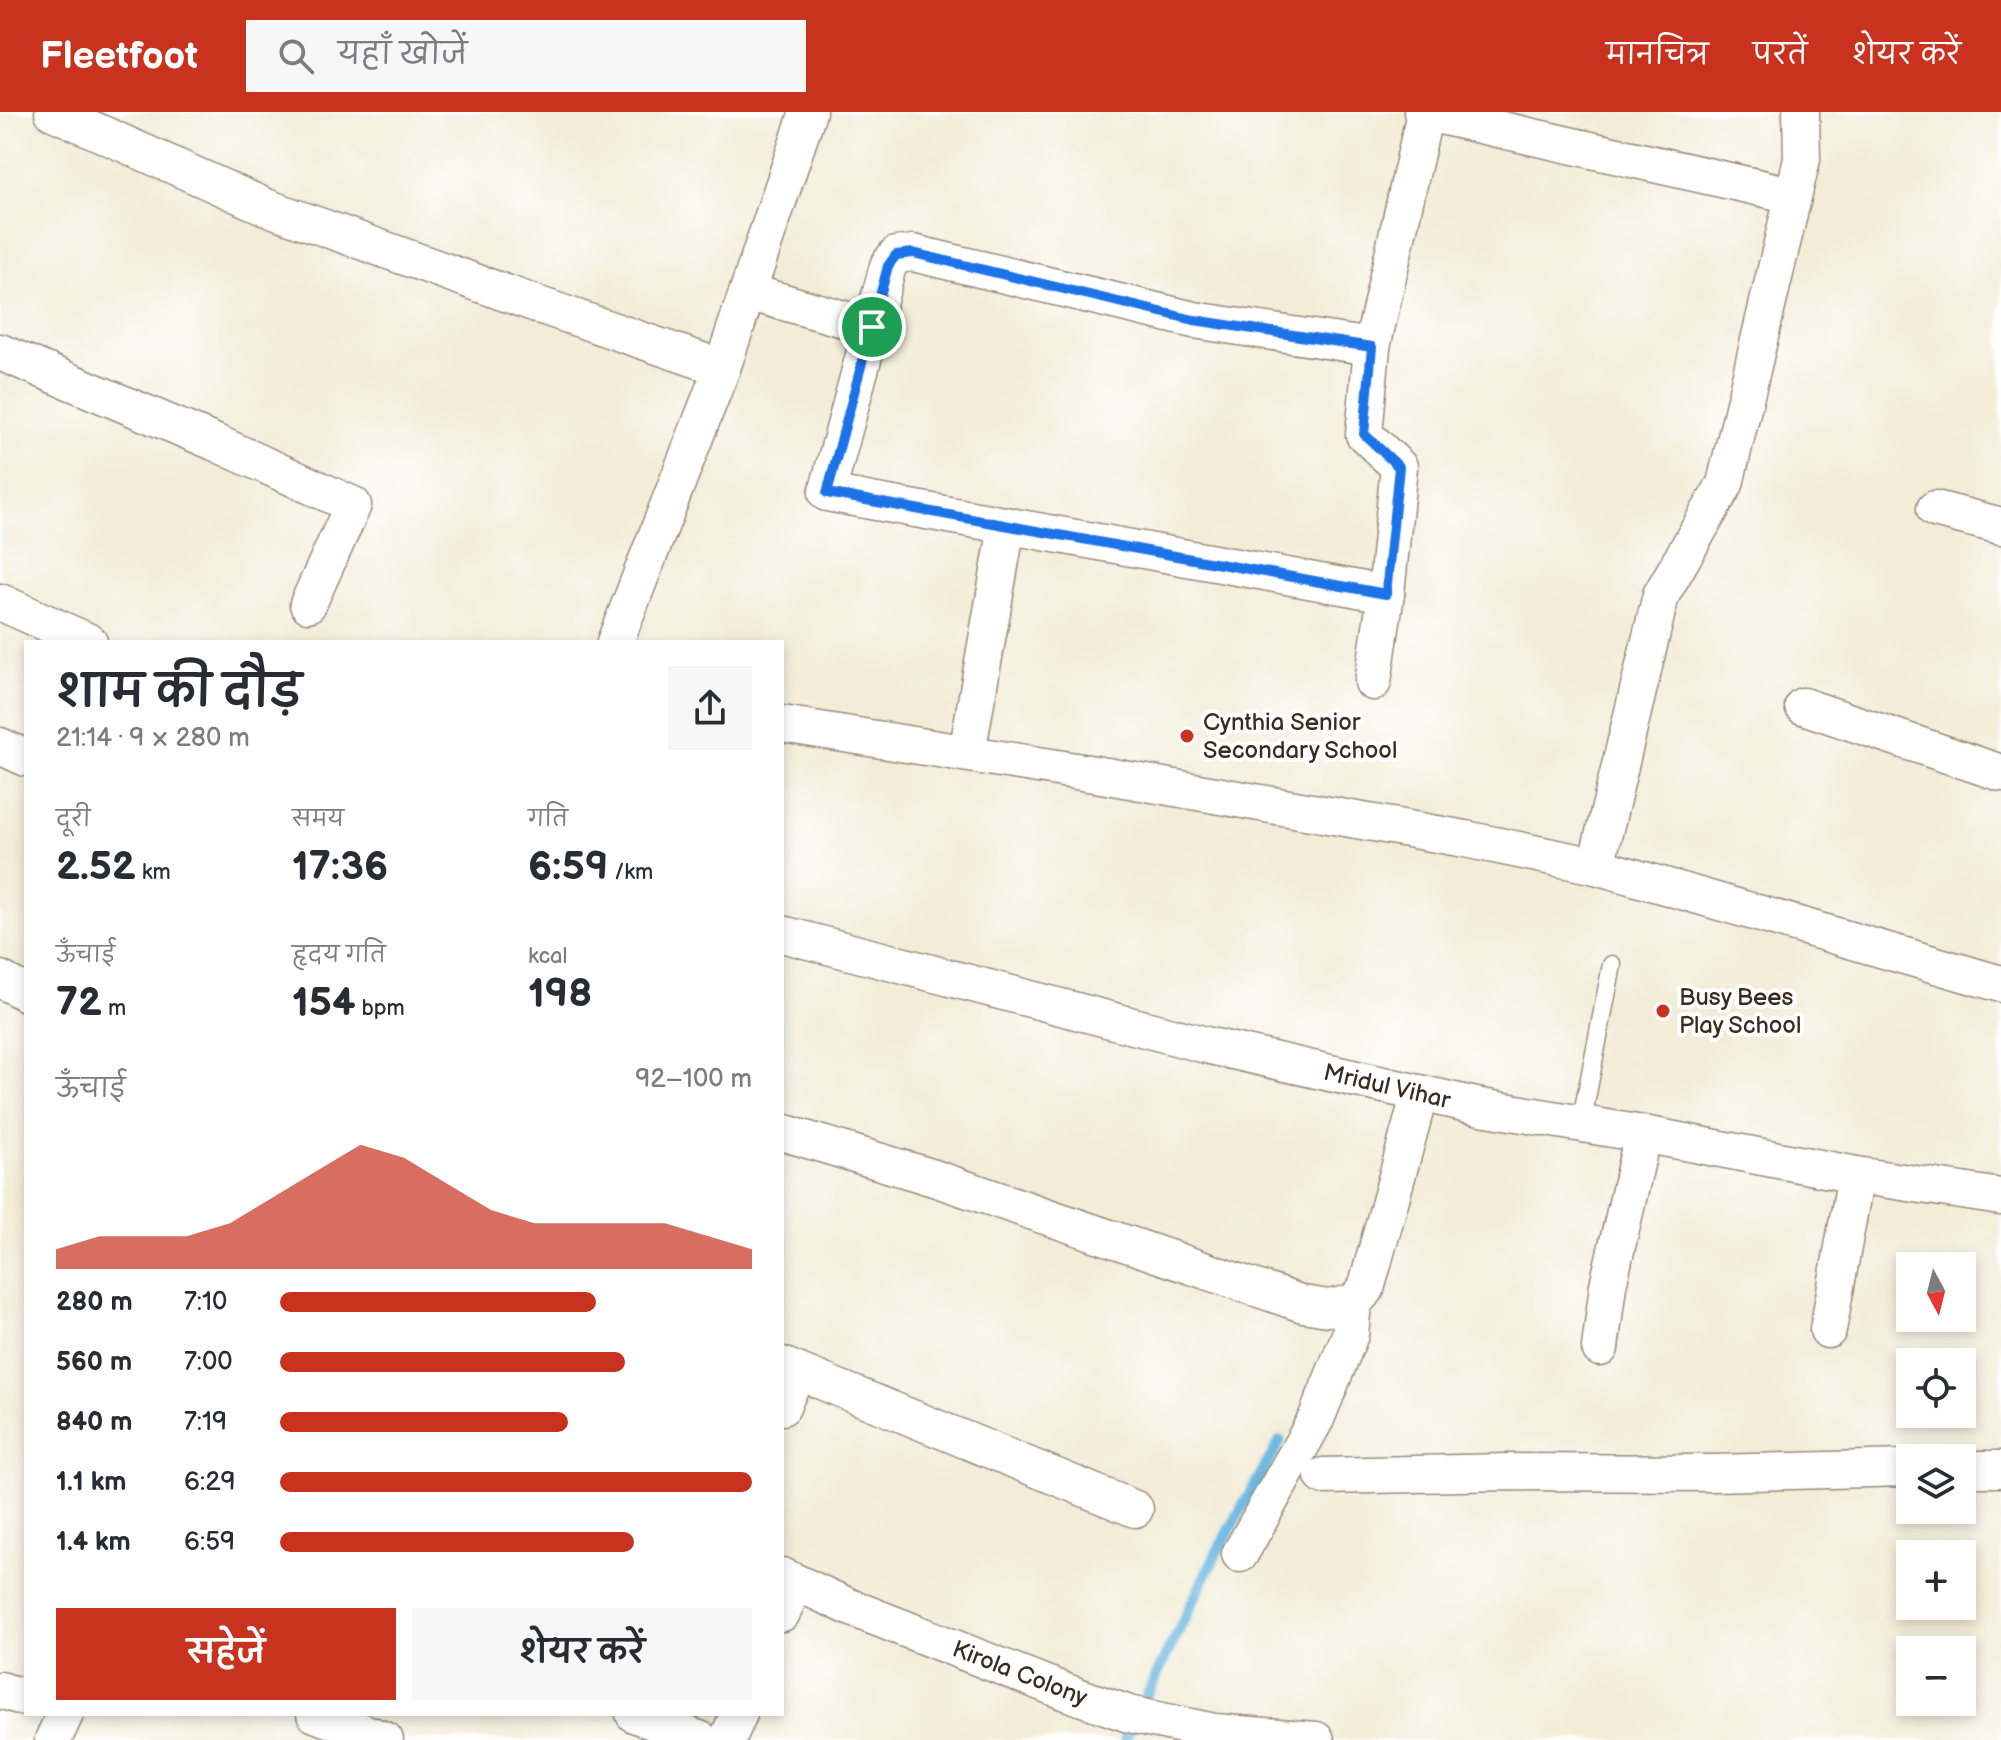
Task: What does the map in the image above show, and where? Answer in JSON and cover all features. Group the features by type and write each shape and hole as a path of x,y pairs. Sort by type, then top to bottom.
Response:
{"street":[{"path":"53,112 266,207 722,368"},
{"path":"616,640 722,368 808,112"},
{"path":"1596,866 1661,595 1725,484 1802,159 1801,112"},
{"path":"1373,682 1399,467 1364,434 1372,347 1437,114 1792,195"},
{"path":"1372,347 1194,320 913,253 896,255 888,266 827,493 1386,594"},
{"path":"748,292 872,327"},
{"path":"0,352 214,442 353,505 308,604"},
{"path":"1935,509 2001,526"},
{"path":"967,753 1007,526"},
{"path":"0,602 85,640"},
{"path":"1803,706 2001,773"},
{"path":"784,724 1465,839 1596,866 2001,984"},
{"path":"0,746 24,757"},
{"name":"Mridul Vihar","path":"784,935 1206,1045 1481,1107 1856,1175 2001,1197"},
{"path":"0,979 24,992"},
{"path":"784,1133 934,1178 1303,1304 1328,1308 1353,1303 1366,1289 1420,1093"},
{"path":"1600,1348 1608,1285 1643,1134"},
{"path":"1828,1330 1856,1175"},
{"path":"1240,1554 1316,1419 1350,1335 1353,1303"},
{"path":"784,1397 790,1368 1135,1509"},
{"path":"1323,1476 1896,1468"},
{"path":"1976,1469 2001,1469"},
{"name":"Kirola Colony","path":"786,1591 895,1625 1066,1692 1137,1716 1215,1732 1316,1740"},
{"path":"0,1690 24,1697"},
{"path":"53,1740 64,1716"},
{"path":"320,1716 385,1740"},
{"path":"639,1716 701,1740"},
{"path":"727,1740 738,1716"}],"lane":[{"path":"1581,1124 1612,965"}],"waterway":[{"path":"1125,1740 1216,1554 1280,1441"}],"place":[{"name":"Cynthia Senior Secondary School","path":"1187,736"},
{"name":"Busy Bees Play School","path":"1663,1011"}],"route":[{"path":"913,253 1194,320 1372,347 1364,434 1399,467 1386,594 827,493 872,327 888,266 896,255 913,253"}]}
